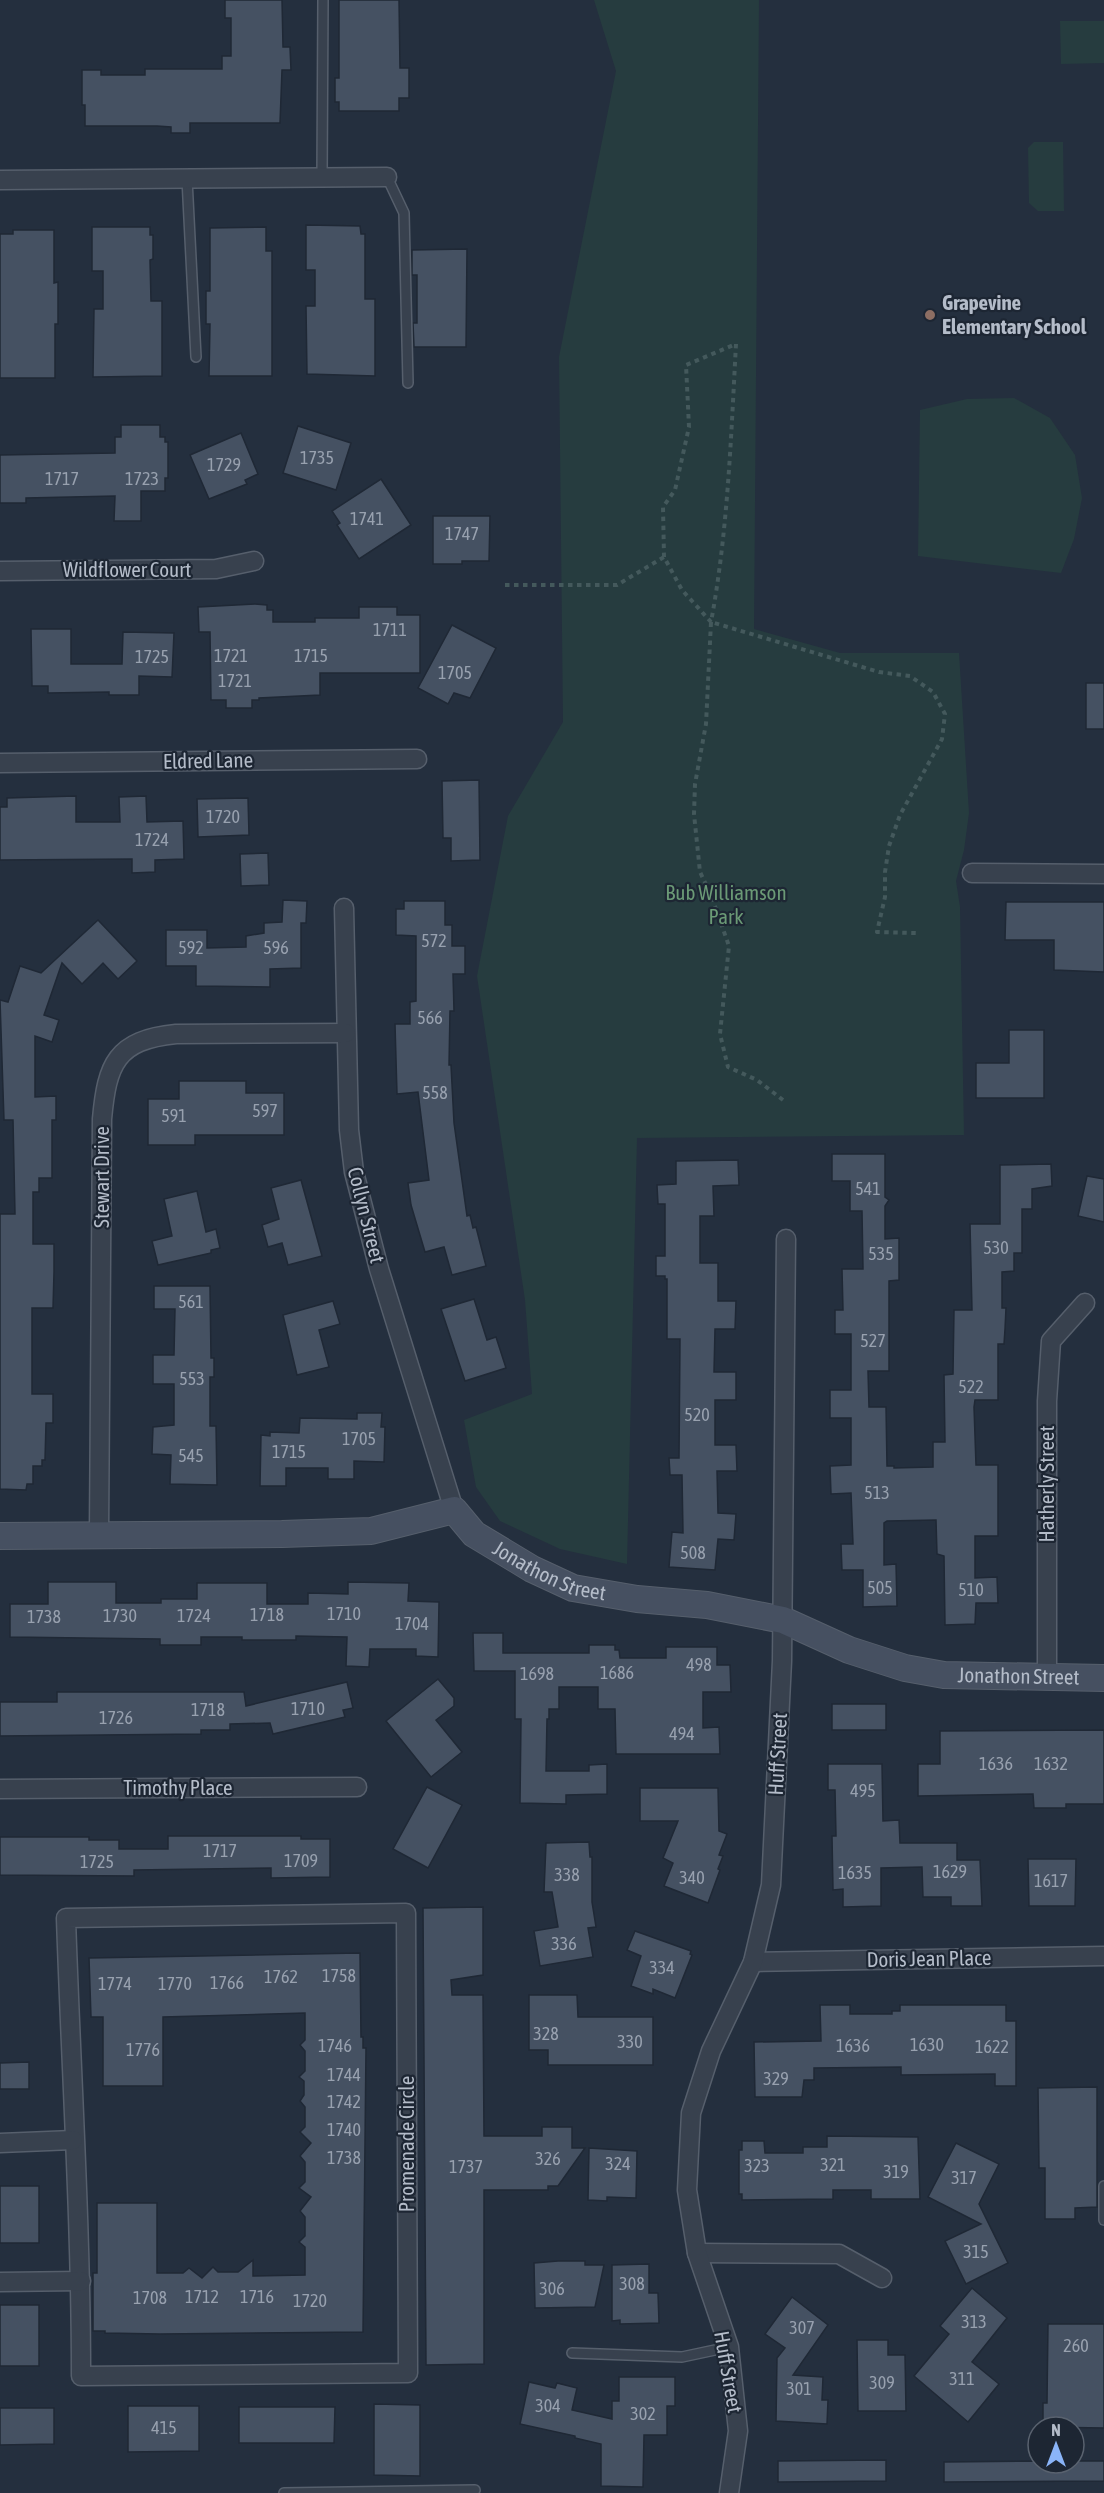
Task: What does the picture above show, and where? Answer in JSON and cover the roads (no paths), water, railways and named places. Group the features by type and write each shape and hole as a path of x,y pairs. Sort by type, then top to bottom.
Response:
{"street":[{"path":"0,180 387,177"},
{"name":"Wildflower Court","path":"0,570 216,569 254,561"},
{"name":"Eldred Lane","path":"0,763 417,759"},
{"path":"972,873 1104,874"},
{"name":"Collyn Street","path":"344,908 349,1130 354,1172 379,1269 454,1510"},
{"name":"Stewart Drive","path":"99,1535 102,1119 105,1085 114,1062 130,1047 151,1037 176,1034 346,1033"},
{"name":"Huff Street","path":"729,2493 738,2431 729,2347 697,2253 687,2190 691,2113 711,2051 753,1962 771,1885 783,1620 786,1239"},
{"name":"Hatherly Street","path":"1047,1678 1047,1401 1051,1341 1085,1303"},
{"path":"0,1536 282,1534 371,1531 454,1510"},
{"name":"Jonathon Street","path":"454,1510 474,1534 532,1569 573,1588 638,1599 707,1605 783,1620 849,1650 905,1668 944,1675 1104,1678"},
{"name":"Timothy Place","path":"0,1790 357,1787"},
{"name":"Promenade Circle","path":"406,1913 408,2373 81,2376 81,2281 73,2140 66,1918 406,1913"},
{"name":"Doris Jean Place","path":"753,1962 1104,1956"},
{"path":"0,2143 73,2140"},
{"path":"697,2253 839,2254 882,2278"},
{"path":"0,2282 81,2281"}],"lane":[{"path":"322,178 323,0"},
{"path":"387,177 404,213 408,383"},
{"path":"187,179 196,357"},
{"path":"1104,2187 1104,2220"},
{"path":"572,2354 682,2356 729,2347"},
{"path":"284,2493 475,2490"}],"place":[{"name":"Grapevine Elementary School","path":"930,315"}],"park label":[{"name":"Bub Williamson Park","path":"726,905"}]}
